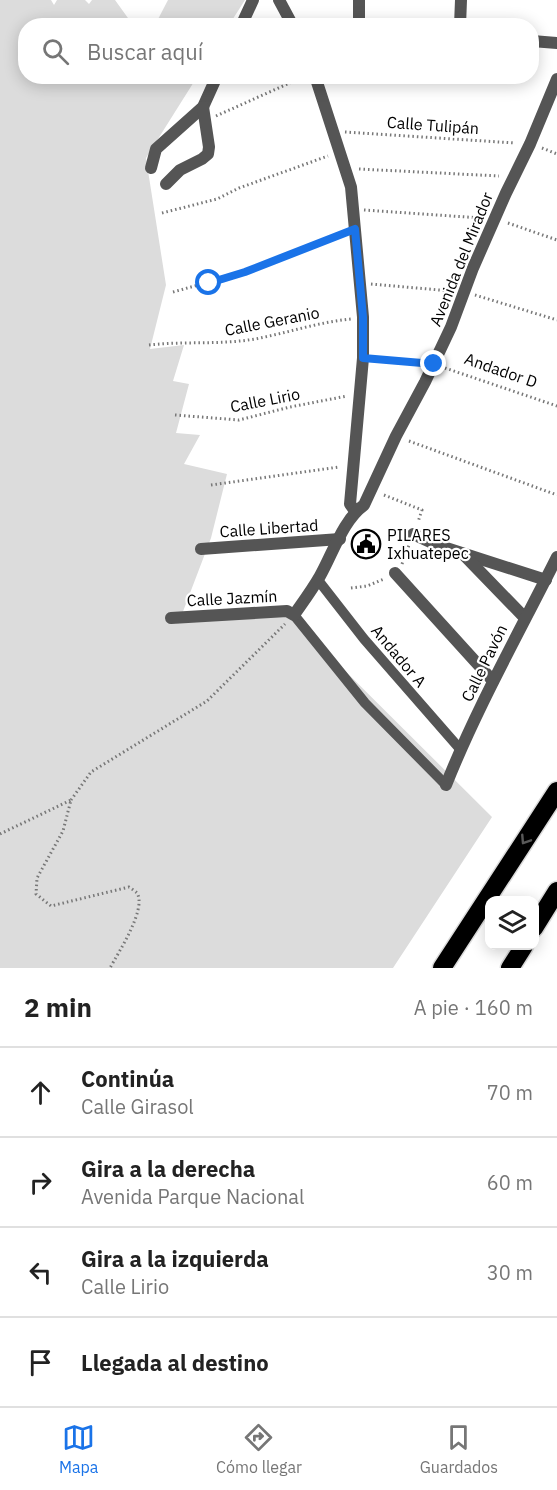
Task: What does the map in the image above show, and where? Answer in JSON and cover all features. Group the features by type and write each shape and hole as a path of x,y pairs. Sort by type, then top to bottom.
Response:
{"highway":[{"path":"442,968 557,791"},
{"path":"539,920 557,891"},
{"path":"510,968 521,950"}],"street":[{"path":"245,18 253,0"},
{"path":"279,0 289,18"},
{"path":"358,18 359,0"},
{"path":"460,18 461,0"},
{"path":"539,42 557,43"},
{"name":"Avenida del Mirador","path":"294,615 318,580 355,511 364,505 396,436 434,364 452,327 464,292 557,79"},
{"path":"151,168 156,149 203,107 213,84"},
{"path":"318,84 351,187 363,317 363,358 350,504 355,511"},
{"path":"166,184 180,170 208,154 207,121 203,107"},
{"path":"413,534 463,554 546,580"},
{"name":"Calle Libertad","path":"201,549 340,539"},
{"path":"463,554 525,618"},
{"name":"Calle Pavón","path":"446,786 460,749 557,557"},
{"path":"396,573 493,681"},
{"name":"Andador A","path":"318,580 371,647 460,749"},
{"name":"Calle Jazmín","path":"171,618 287,611 294,615"},
{"path":"294,615 365,703 446,786"}],"path":[{"path":"207,121 287,84"},
{"name":"Calle Tulipán","path":"334,131 530,144"},
{"path":"162,213 217,199 239,188 340,152"},
{"path":"345,168 515,176"},
{"path":"353,210 495,219 557,240"},
{"path":"173,292 245,272 355,229"},
{"path":"360,283 464,292 557,320"},
{"name":"Calle Geranio","path":"149,345 173,342 218,343 254,339 338,320 363,317"},
{"path":"363,358 434,364"},
{"name":"Andador D","path":"434,364 557,406"},
{"name":"Calle Lirio","path":"175,415 239,420 360,393"},
{"path":"396,436 557,495"},
{"path":"211,486 354,465"},
{"path":"351,588 367,586 396,573 401,567 422,510 371,490"},
{"path":"110,968 139,907 137,894 129,887 51,906 36,894 37,878 63,831 71,800 91,772 207,701 294,615"},
{"path":"0,834 71,800"}],"shaded area":[{"path":"0,0 51,0 54,5 57,0 85,0 89,4 92,0 115,0 128,18 18,18 18,84 193,84 146,158 166,285 150,349 184,345 173,381 189,384 176,433 200,435 184,464 227,474 211,538 179,622 289,615 492,817 393,968 0,968"},
{"path":"168,0 245,0 233,18 159,18"}],"place":[{"name":"PILARES Ixhuatepec","path":"366,544"}],"route":[{"path":"209,283 245,272 355,229 363,317 363,358 434,364"}]}
